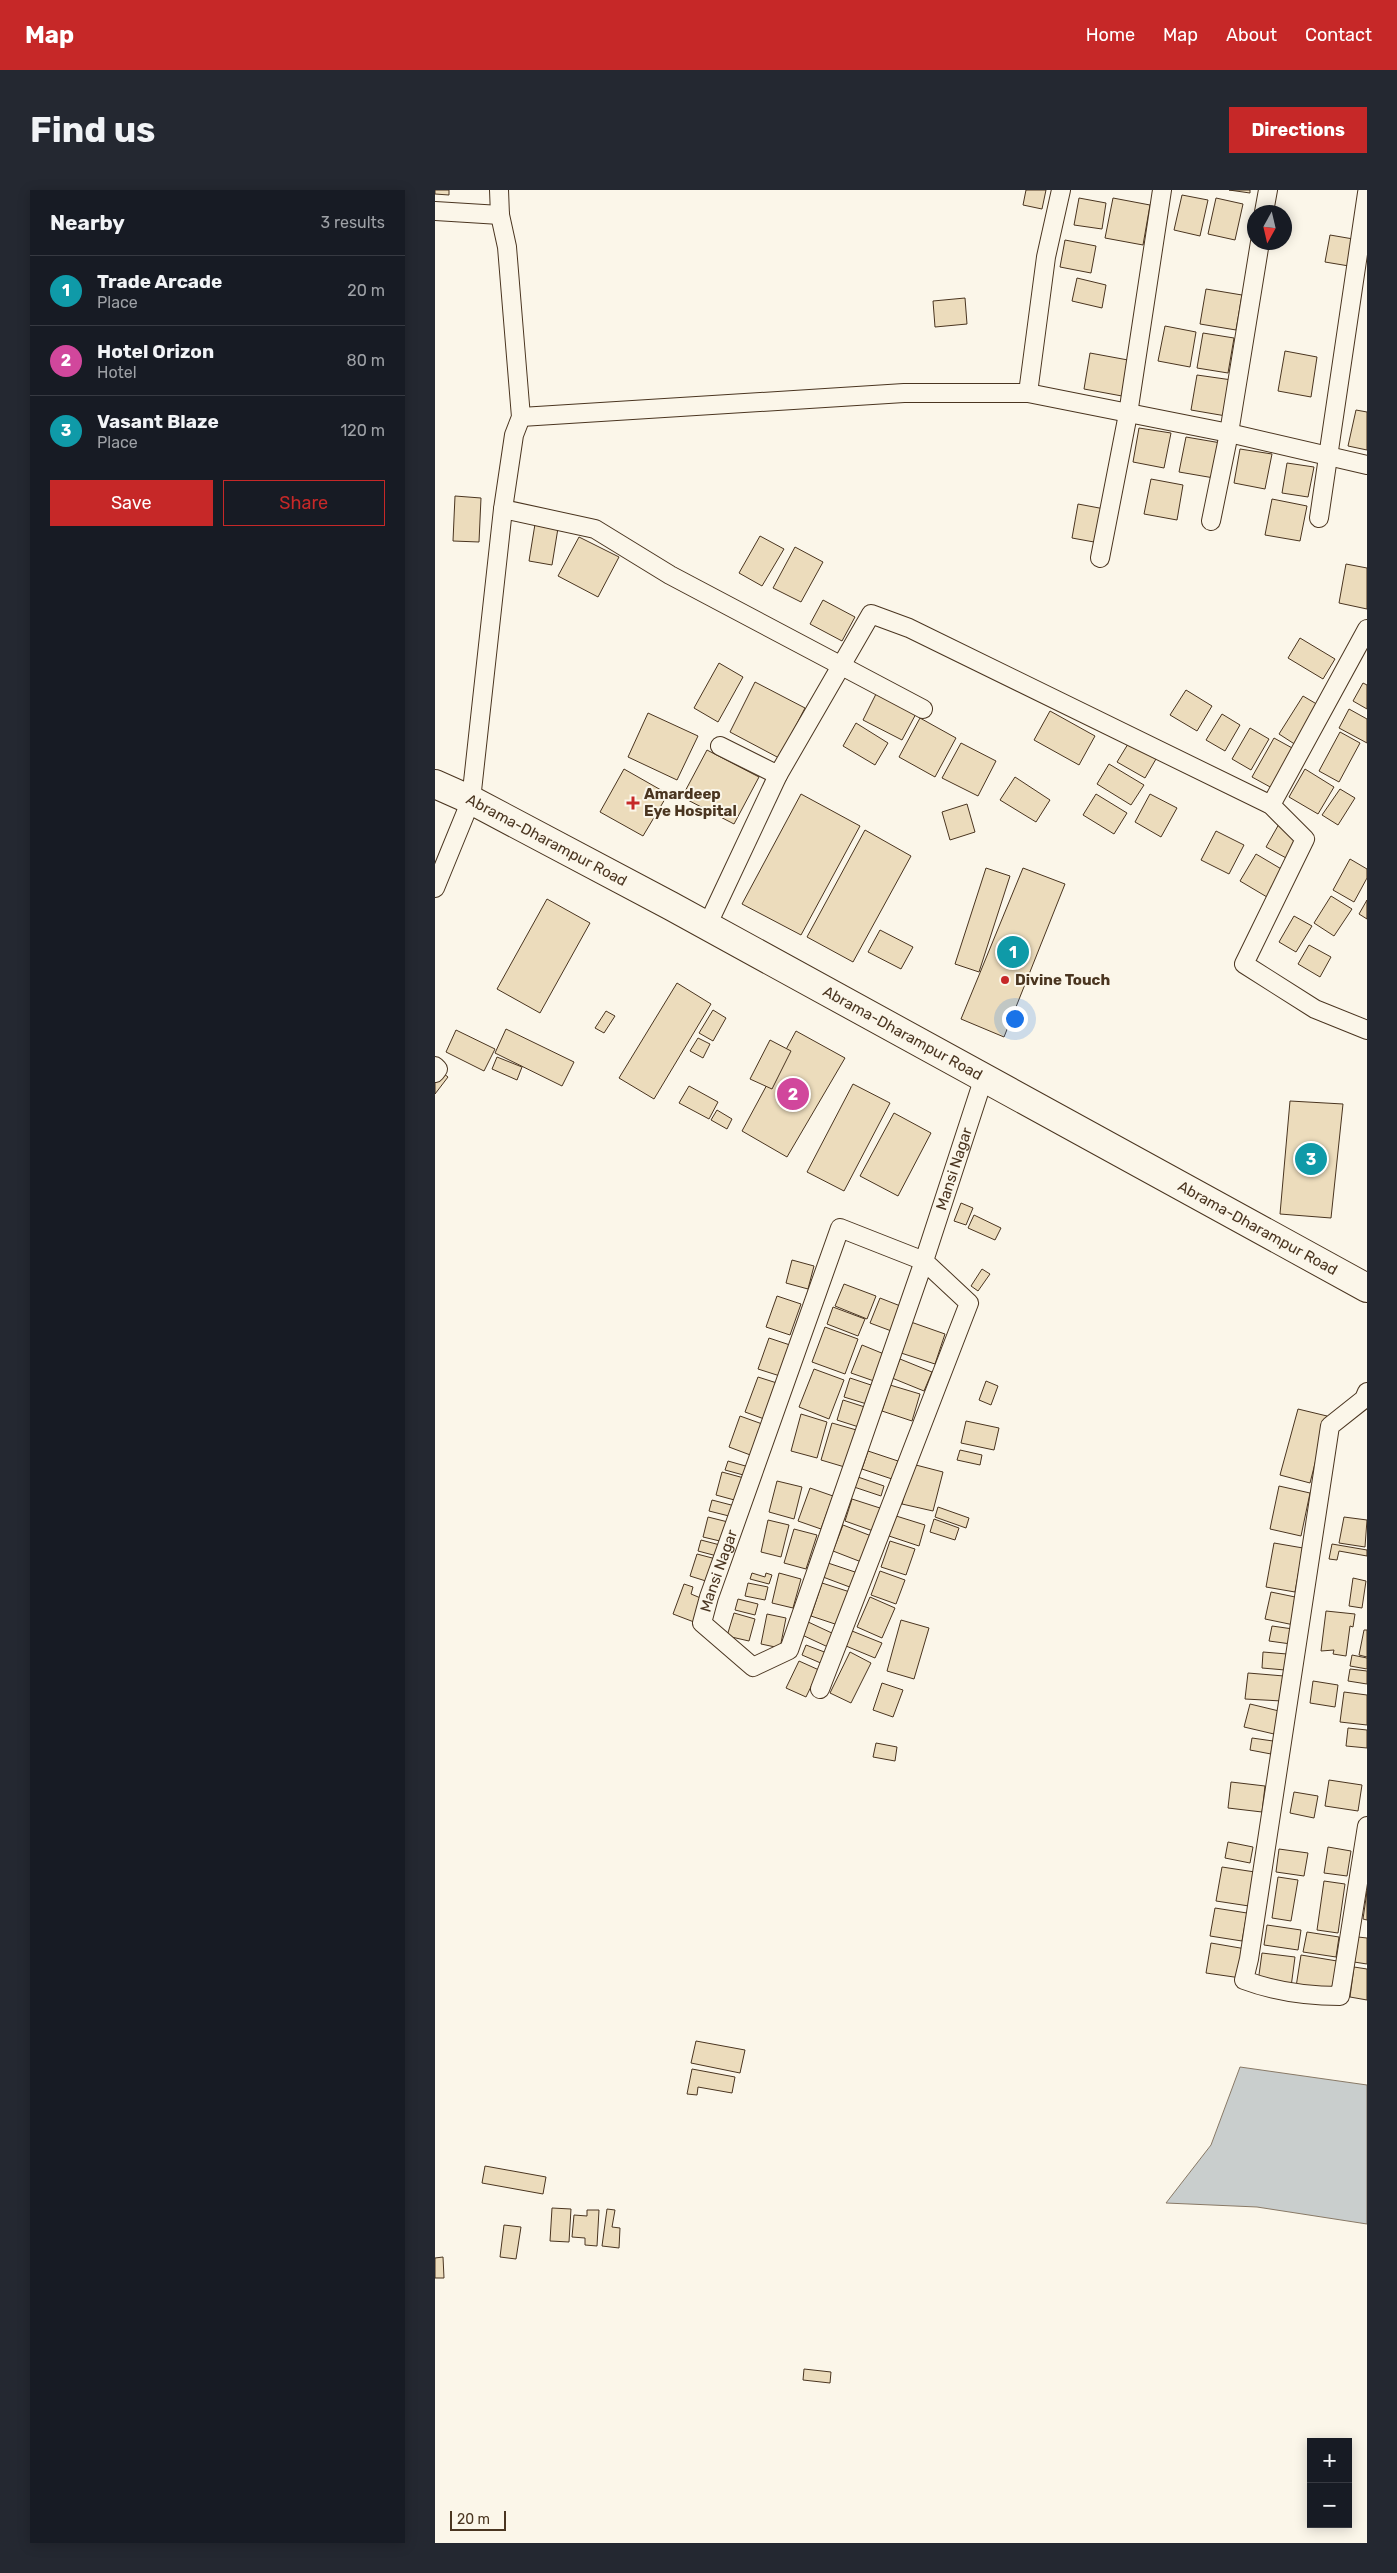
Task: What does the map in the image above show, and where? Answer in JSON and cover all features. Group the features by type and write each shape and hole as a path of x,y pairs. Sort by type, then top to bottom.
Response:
{"main road":[{"name":"Abrama-Dharampur Road","path":"435,784 471,800 707,926 1367,1288"}],"street":[{"path":"435,888 471,800 503,509 514,435 521,417 507,247 500,216 499,190"},
{"path":"1028,393 1046,257 1061,190"},
{"path":"1100,558 1128,414 1162,190"},
{"path":"1265,205 1268,190"},
{"path":"1319,518 1367,193"},
{"path":"435,211 500,216"},
{"path":"1211,520 1229,433 1258,250"},
{"path":"521,417 904,393 1028,393 1229,433 1367,465"},
{"path":"503,509 595,529 670,575 923,709"},
{"path":"707,926 778,775 840,664 871,614 909,628 1271,805 1305,839 1244,964 1315,1009 1367,1030"},
{"path":"1271,805 1367,629"},
{"path":"720,746 778,775"},
{"path":"435,1066 438,1069 435,1073"},
{"name":"Mansi Nagar","path":"820,1689 969,1303 924,1261 840,1228 709,1597 702,1623 753,1667 789,1650 924,1261 984,1077"},
{"path":"1366,1398 1330,1426 1249,1959 1244,1980 1270,1990 1296,1994 1340,1996 1367,1826"}],"shaded area":[{"path":"1240,2067 1367,2085 1367,2224 1257,2207 1166,2203 1211,2145"}],"building":[{"path":"435,190 449,190 449,195 435,194"},
{"path":"1026,190 1046,190 1042,209 1023,205"},
{"path":"1229,190 1250,190 1250,193"},
{"path":"1182,195 1208,200 1200,236 1174,230"},
{"path":"1079,198 1106,203 1102,229 1074,225"},
{"path":"1113,198 1150,205 1143,245 1105,238"},
{"path":"1216,198 1243,204 1235,240 1208,234"},
{"path":"1330,235 1359,240 1355,267 1325,262"},
{"path":"1065,240 1096,246 1091,273 1060,267"},
{"path":"1077,278 1106,285 1102,308 1072,301"},
{"path":"1206,289 1242,295 1236,330 1200,324"},
{"path":"965,298 967,324 935,327 933,301"},
{"path":"1165,326 1196,332 1190,367 1158,361"},
{"path":"1203,333 1234,338 1228,373 1197,368"},
{"path":"1285,351 1317,357 1311,397 1278,391"},
{"path":"1090,353 1128,360 1122,396 1084,389"},
{"path":"1197,375 1232,380 1226,416 1191,410"},
{"path":"1356,410 1367,412 1367,450 1348,446"},
{"path":"1139,428 1171,433 1164,468 1133,462"},
{"path":"1186,437 1221,443 1214,478 1179,472"},
{"path":"1240,449 1272,454 1265,489 1234,483"},
{"path":"1287,463 1314,467 1308,497 1282,493"},
{"path":"1151,479 1183,485 1177,520 1144,514"},
{"path":"455,496 481,498 479,542 453,541"},
{"path":"1272,499 1307,506 1300,541 1265,535"},
{"path":"1078,504 1110,510 1105,544 1072,538"},
{"path":"536,518 559,522 552,565 529,561"},
{"path":"760,536 784,549 762,586 739,573"},
{"path":"579,537 619,557 598,597 558,576"},
{"path":"795,547 823,562 801,602 773,588"},
{"path":"1346,564 1367,568 1367,609 1339,603"},
{"path":"823,600 855,617 842,641 810,624"},
{"path":"1300,638 1335,659 1323,679 1288,658"},
{"path":"719,663 743,677 718,722 694,708"},
{"path":"755,682 805,708 779,758 730,732"},
{"path":"1363,683 1367,685 1367,709 1353,701"},
{"path":"878,690 918,710 902,740 863,720"},
{"path":"1186,690 1212,706 1197,731 1170,715"},
{"path":"1303,696 1320,706 1296,745 1279,734"},
{"path":"1349,709 1367,719 1367,743 1339,728"},
{"path":"1050,711 1095,736 1079,765 1034,740"},
{"path":"648,713 698,736 677,780 628,757"},
{"path":"1222,714 1240,725 1225,751 1206,740"},
{"path":"920,718 956,738 935,777 899,757"},
{"path":"856,723 888,743 875,765 843,746"},
{"path":"1250,728 1269,739 1251,770 1232,759"},
{"path":"1340,732 1360,743 1339,782 1319,771"},
{"path":"1274,738 1294,749 1272,788 1252,777"},
{"path":"961,743 996,761 978,796 942,778"},
{"path":"1128,744 1156,759 1145,778 1117,762"},
{"path":"707,750 759,777 734,824 682,797"},
{"path":"1109,764 1144,785 1131,805 1097,784"},
{"path":"624,769 668,794 643,836 600,812"},
{"path":"1305,769 1334,787 1318,814 1289,797"},
{"path":"1015,777 1050,800 1036,822 1000,800"},
{"path":"1340,789 1355,798 1338,825 1322,815"},
{"path":"801,794 860,826 801,935 742,904"},
{"path":"1096,794 1127,813 1114,834 1083,815"},
{"path":"1150,794 1177,808 1161,837 1135,822"},
{"path":"967,804 975,832 950,840 942,812"},
{"path":"1279,824 1301,837 1288,859 1266,847"},
{"path":"865,830 911,856 853,962 807,937"},
{"path":"1216,831 1244,845 1229,874 1201,860"},
{"path":"1256,854 1283,870 1267,897 1240,881"},
{"path":"1350,859 1367,869 1367,878 1354,902 1333,890"},
{"path":"986,868 1010,876 979,972 955,964"},
{"path":"1023,868 1065,884 1004,1037 961,1019"},
{"path":"1331,896 1352,909 1334,936 1314,923"},
{"path":"547,899 590,923 540,1013 497,989"},
{"path":"1367,900 1367,919 1359,914"},
{"path":"1294,916 1312,926 1296,952 1279,942"},
{"path":"880,930 913,947 901,969 868,952"},
{"path":"1309,945 1331,957 1320,977 1298,964"},
{"path":"677,983 711,1004 654,1099 619,1078"},
{"path":"713,1010 726,1018 713,1041 699,1033"},
{"path":"606,1011 615,1016 604,1033 595,1028"},
{"path":"506,1029 574,1062 562,1086 495,1053"},
{"path":"456,1030 495,1049 484,1071 446,1052"},
{"path":"796,1031 845,1058 787,1157 742,1131"},
{"path":"698,1038 710,1044 703,1058 690,1051"},
{"path":"770,1040 791,1051 772,1089 750,1079"},
{"path":"497,1057 522,1067 517,1080 492,1069"},
{"path":"435,1067 448,1077 435,1094"},
{"path":"853,1084 890,1103 844,1191 807,1172"},
{"path":"689,1086 718,1102 709,1119 679,1103"},
{"path":"1290,1101 1343,1104 1331,1218 1280,1214"},
{"path":"717,1110 732,1119 727,1129 711,1120"},
{"path":"894,1113 931,1133 898,1196 860,1176"},
{"path":"961,1203 973,1208 966,1225 954,1221"},
{"path":"974,1215 1001,1228 995,1240 968,1228"},
{"path":"792,1260 814,1266 808,1289 786,1283"},
{"path":"982,1269 990,1274 978,1291 971,1286"},
{"path":"844,1284 876,1296 867,1319 835,1306"},
{"path":"777,1296 801,1304 790,1335 766,1327"},
{"path":"880,1298 903,1307 894,1332 870,1323"},
{"path":"833,1307 865,1319 858,1336 827,1324"},
{"path":"908,1321 945,1334 935,1364 898,1352"},
{"path":"825,1327 858,1339 845,1374 812,1362"},
{"path":"769,1338 790,1345 780,1376 758,1369"},
{"path":"862,1345 884,1354 874,1381 851,1373"},
{"path":"900,1359 932,1372 924,1391 892,1378"},
{"path":"814,1369 844,1380 829,1419 799,1407"},
{"path":"758,1377 780,1384 767,1420 745,1412"},
{"path":"850,1378 877,1387 870,1405 844,1397"},
{"path":"986,1381 998,1386 991,1405 979,1400"},
{"path":"890,1385 920,1394 912,1421 882,1411"},
{"path":"843,1400 871,1409 865,1429 837,1420"},
{"path":"1298,1409 1327,1416 1310,1483 1280,1475"},
{"path":"801,1414 827,1422 817,1458 791,1451"},
{"path":"740,1416 765,1425 753,1456 729,1447"},
{"path":"966,1421 999,1428 994,1450 961,1443"},
{"path":"832,1423 860,1431 848,1468 821,1460"},
{"path":"960,1450 982,1455 980,1465 957,1460"},
{"path":"868,1451 898,1461 892,1479 862,1469"},
{"path":"728,1461 749,1467 747,1476 725,1470"},
{"path":"912,1464 943,1472 933,1511 902,1504"},
{"path":"722,1472 744,1478 738,1501 716,1495"},
{"path":"858,1477 884,1486 881,1496 854,1487"},
{"path":"777,1481 802,1487 794,1519 769,1512"},
{"path":"1279,1486 1310,1493 1301,1536 1270,1529"},
{"path":"810,1488 833,1496 821,1529 798,1521"},
{"path":"852,1499 883,1509 876,1532 845,1521"},
{"path":"712,1500 735,1506 733,1517 709,1511"},
{"path":"938,1507 969,1518 966,1528 935,1517"},
{"path":"893,1515 925,1525 919,1546 886,1535"},
{"path":"708,1517 728,1522 724,1542 703,1537"},
{"path":"1344,1517 1367,1520 1365,1547 1339,1543"},
{"path":"934,1519 959,1528 955,1540 930,1532"},
{"path":"768,1520 789,1525 781,1557 761,1552"},
{"path":"843,1525 874,1537 864,1563 833,1551"},
{"path":"794,1529 817,1535 806,1569 784,1563"},
{"path":"701,1540 720,1545 717,1556 698,1551"},
{"path":"890,1541 915,1549 906,1575 881,1567"},
{"path":"1274,1543 1303,1548 1295,1592 1266,1587"},
{"path":"1332,1544 1367,1550 1367,1556 1339,1551 1337,1560 1329,1559"},
{"path":"697,1554 716,1559 709,1582 690,1576"},
{"path":"828,1563 861,1574 855,1589 823,1577"},
{"path":"880,1571 905,1580 896,1604 871,1595"},
{"path":"752,1573 765,1577 766,1573 772,1575 769,1584 750,1579"},
{"path":"779,1573 801,1579 793,1608 772,1603"},
{"path":"1353,1578 1366,1581 1362,1608 1349,1606"},
{"path":"748,1583 768,1587 765,1600 745,1596"},
{"path":"822,1583 853,1593 841,1626 811,1616"},
{"path":"684,1584 693,1587 691,1594 703,1599 694,1622 673,1614"},
{"path":"1271,1592 1300,1598 1294,1625 1265,1619"},
{"path":"870,1597 895,1608 882,1638 857,1627"},
{"path":"738,1599 758,1604 755,1615 735,1610"},
{"path":"1326,1611 1355,1614 1353,1627 1350,1626 1346,1656 1333,1654 1334,1650 1321,1651"},
{"path":"734,1613 755,1619 749,1641 727,1636"},
{"path":"767,1614 786,1618 780,1648 761,1644"},
{"path":"901,1620 929,1628 914,1679 887,1671"},
{"path":"806,1621 834,1634 828,1647 800,1634"},
{"path":"1272,1626 1293,1629 1291,1644 1269,1641"},
{"path":"1364,1630 1367,1630 1367,1657 1359,1655"},
{"path":"852,1631 882,1643 875,1658 846,1646"},
{"path":"806,1645 827,1653 823,1664 802,1655"},
{"path":"850,1652 871,1663 851,1703 830,1693"},
{"path":"1263,1652 1287,1654 1285,1670 1262,1668"},
{"path":"1352,1655 1367,1658 1367,1669 1350,1666"},
{"path":"799,1661 819,1670 806,1697 786,1688"},
{"path":"1350,1669 1367,1671 1367,1684 1348,1681"},
{"path":"1248,1673 1284,1676 1282,1701 1245,1699"},
{"path":"1313,1681 1338,1685 1335,1707 1310,1703"},
{"path":"882,1683 903,1690 893,1717 873,1710"},
{"path":"1344,1692 1367,1695 1367,1725 1340,1722"},
{"path":"1250,1704 1279,1711 1274,1734 1244,1727"},
{"path":"1348,1728 1367,1730 1367,1748 1346,1746"},
{"path":"1252,1738 1273,1741 1271,1754 1250,1750"},
{"path":"876,1743 897,1747 895,1761 873,1757"},
{"path":"1329,1780 1362,1785 1358,1811 1325,1806"},
{"path":"1231,1782 1265,1786 1262,1812 1228,1808"},
{"path":"1294,1792 1318,1796 1314,1818 1290,1813"},
{"path":"1228,1842 1253,1847 1250,1863 1225,1858"},
{"path":"1328,1847 1351,1851 1347,1876 1324,1873"},
{"path":"1279,1849 1308,1853 1304,1876 1276,1872"},
{"path":"1222,1867 1255,1872 1249,1906 1216,1901"},
{"path":"1278,1877 1298,1880 1291,1921 1272,1918"},
{"path":"1324,1881 1345,1884 1338,1933 1317,1930"},
{"path":"1367,1891 1367,1920 1363,1919"},
{"path":"1215,1908 1247,1913 1242,1941 1210,1936"},
{"path":"1267,1925 1301,1930 1298,1950 1264,1945"},
{"path":"1307,1932 1339,1937 1336,1957 1303,1952"},
{"path":"1358,1937 1367,1938 1367,1964 1354,1962"},
{"path":"1211,1943 1246,1949 1241,1978 1206,1973"},
{"path":"1262,1953 1295,1957 1291,1987 1258,1982"},
{"path":"1301,1955 1337,1961 1333,1992 1296,1987"},
{"path":"1354,1967 1367,1969 1367,2000 1350,1997"},
{"path":"696,2041 745,2050 740,2073 691,2063"},
{"path":"692,2069 735,2077 732,2093 698,2087 697,2095 687,2094"},
{"path":"485,2166 546,2177 543,2194 482,2183"},
{"path":"552,2208 571,2209 569,2242 550,2241"},
{"path":"607,2209 615,2210 612,2227 620,2228 619,2248 602,2246"},
{"path":"587,2210 599,2210 597,2246 585,2245 585,2238 572,2237 574,2215 587,2216"},
{"path":"504,2225 521,2227 516,2259 500,2257"},
{"path":"443,2257 444,2278 435,2278 435,2258"},
{"path":"804,2369 831,2372 830,2383 803,2380"}],"place":[{"name":"Amardeep Eye Hospital","path":"633,803"},
{"name":"Trade Arcade","path":"1013,952"},
{"name":"Divine Touch","path":"1005,980"},
{"name":"Hotel Orizon","path":"793,1094"},
{"name":"Vasant Blaze","path":"1311,1159"}]}
